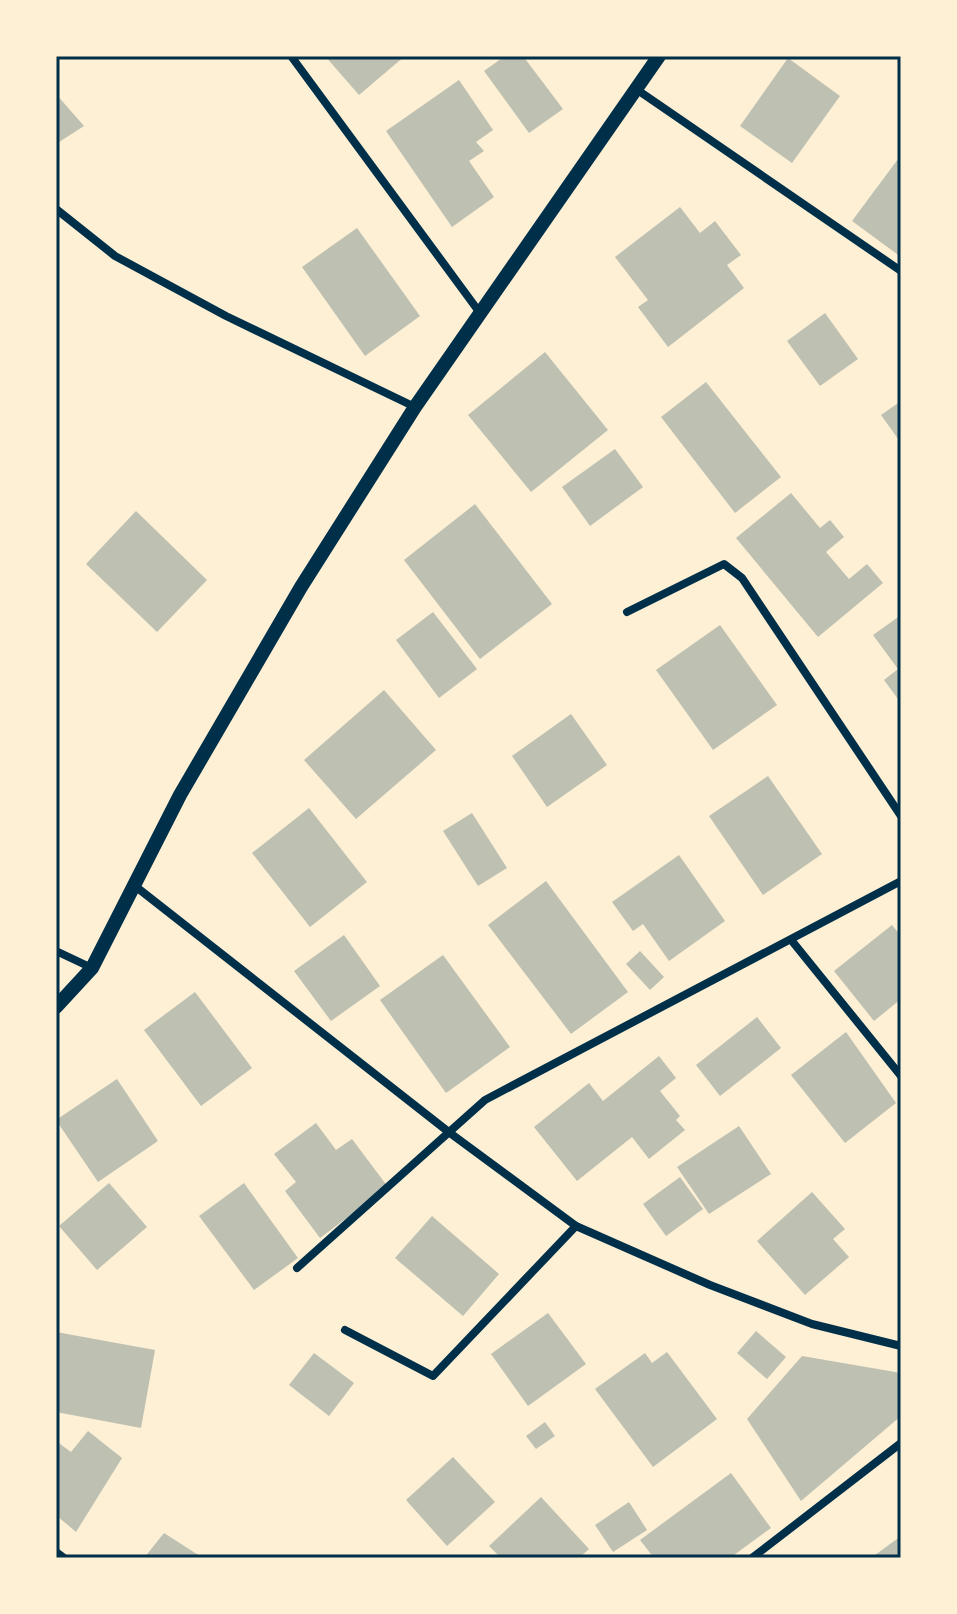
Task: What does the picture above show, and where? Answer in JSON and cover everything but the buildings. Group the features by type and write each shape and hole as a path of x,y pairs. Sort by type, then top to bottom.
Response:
{"street":[{"path":"291,56 480,313"},
{"path":"56,1007 92,968 180,795 301,587 415,407 659,56"},
{"path":"636,89 901,271"},
{"path":"56,209 115,256 226,316 415,407"},
{"path":"627,612 724,564 742,578 901,816"},
{"path":"297,1268 485,1100 901,881"},
{"path":"135,886 450,1133 576,1226 710,1285 812,1324 901,1346"},
{"path":"792,941 901,1076"},
{"path":"56,951 92,968"},
{"path":"345,1330 433,1376 576,1226"},
{"path":"752,1558 901,1443"},
{"path":"56,1552 64,1558"}]}
